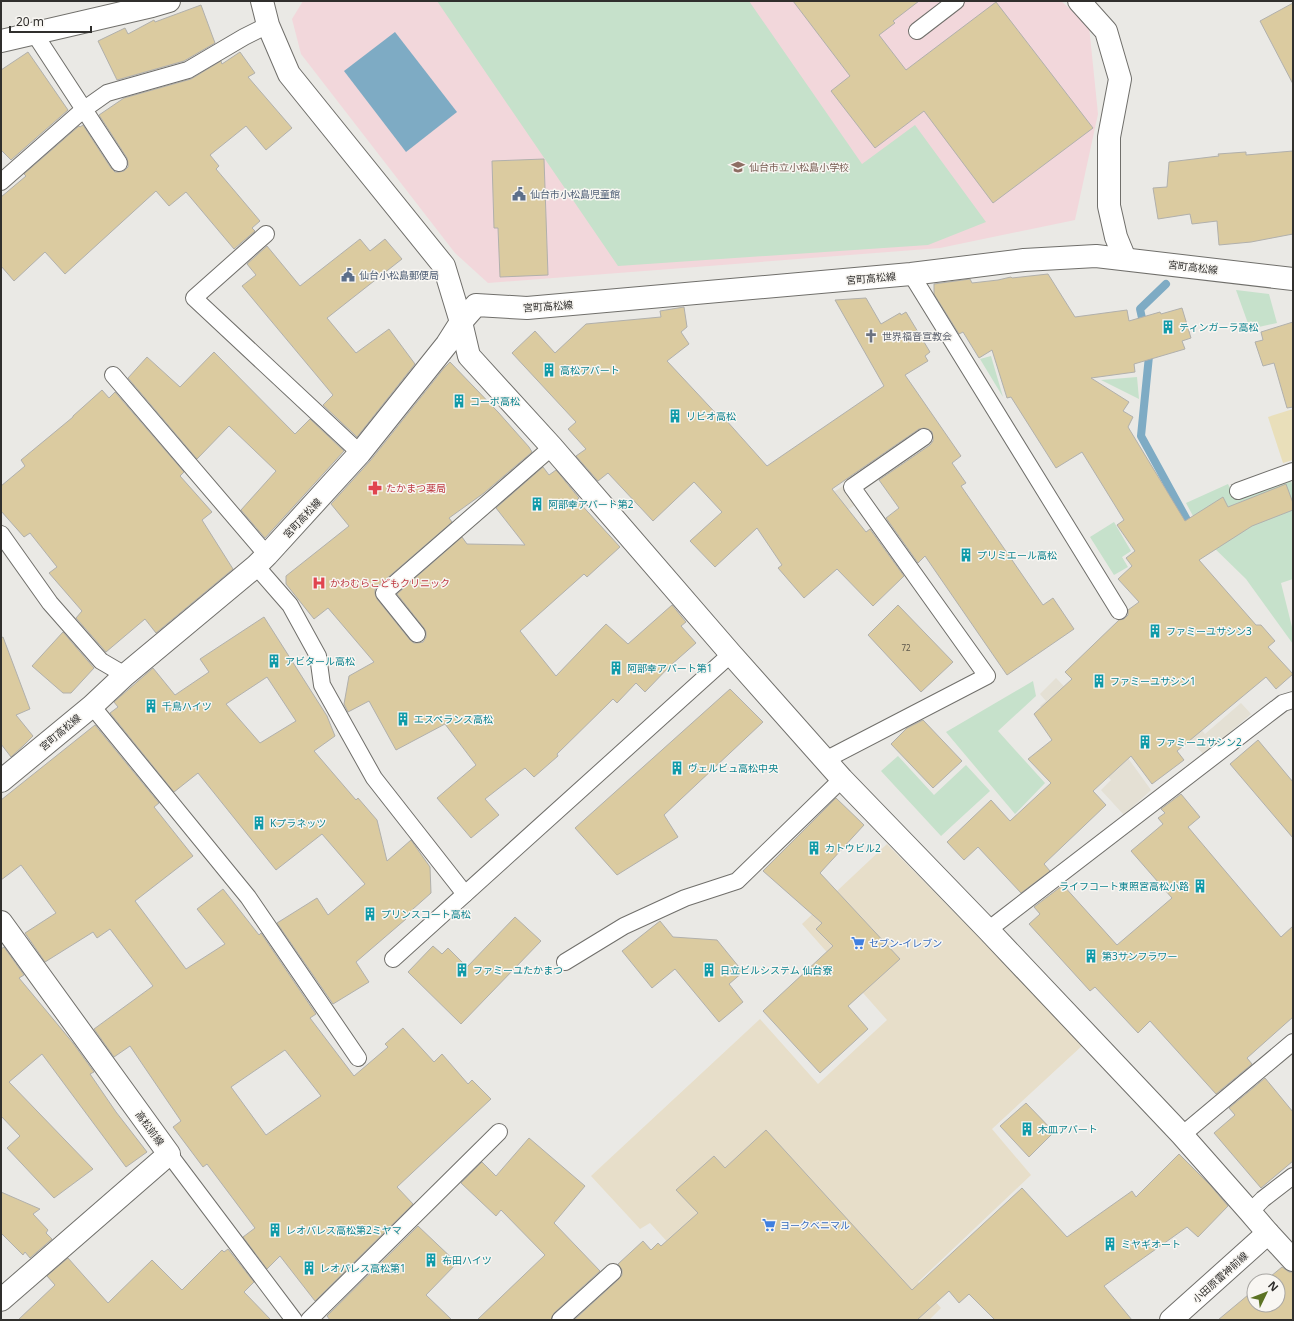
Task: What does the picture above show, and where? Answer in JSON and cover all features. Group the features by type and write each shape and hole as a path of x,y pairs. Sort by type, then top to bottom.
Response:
{"street":[{"path":"1,41 169,1"},
{"path":"262,1 268,25 289,74 444,266 461,322 469,356 552,447 731,654 842,779 988,930 1182,1135 1293,1260"},
{"path":"1079,1 1106,31 1120,79 1109,137 1109,206 1116,237 1125,259"},
{"name":"宮町高松線","path":"1,781 92,706 125,675 262,561 360,453 446,344 461,322 476,305 527,308 911,274 1024,260 1096,256 1293,279"},
{"name":"高松前線","path":"1,922 169,1154 1,1300"},
{"name":"小田原雷神前線","path":"1171,1320 1268,1233"}],"lane":[{"path":"917,31 956,1"},
{"path":"1,182 83,110 107,93 188,70 244,37 268,25"},
{"path":"34,33 119,163"},
{"path":"266,234 194,298 360,453"},
{"path":"911,274 1119,611"},
{"path":"113,375 262,561 290,605 318,656 322,685 374,778 465,894"},
{"path":"825,760 987,676 852,487 924,437"},
{"path":"417,634 384,593 552,447"},
{"path":"1238,491 1293,471"},
{"path":"1,534 50,603 101,661 125,675"},
{"path":"393,959 731,654"},
{"path":"988,930 1283,703 1293,700"},
{"path":"92,706 248,897 358,1058"},
{"path":"565,962 630,923 685,898 737,881 842,779"},
{"path":"1182,1135 1293,1042"},
{"path":"309,1320 499,1132"},
{"path":"169,1154 294,1320"},
{"path":"1250,1212 1263,1199 1293,1176"},
{"path":"560,1320 613,1272"}],"shaded area":[{"name":"仙台市立小松島小学校","path":"303,1 1061,1 1089,26 1098,114 1075,220 940,248 488,283 455,253 301,54 292,19"},
{"path":"843,486 855,505 830,522 817,503"},
{"path":"1116,623 1155,677 1205,734 1241,703 1251,714 1204,755 1101,637"},
{"path":"1056,678 1080,703 1102,722 1151,790 1124,815 1101,790 1111,780 1040,706 1046,701 1040,694"},
{"path":"887,844 1084,1044 992,1129 1031,1175 918,1282 941,1308 929,1320 739,1320 650,1223 640,1229 591,1176 760,1019 818,1084 887,1020 802,924"}],"green space":[{"path":"437,1 749,1 862,164 915,125 986,222 928,245 618,266"},
{"path":"1236,290 1269,294 1277,323 1250,329"},
{"path":"991,356 1003,397 980,359"},
{"path":"1137,377 1139,399 1101,380"},
{"path":"1291,481 1293,487 1293,579 1281,583 1293,627 1293,644 1246,579 1206,540 1186,503 1228,484 1236,499"},
{"path":"1114,522 1131,551 1122,557 1128,567 1114,575 1090,537"},
{"path":"1033,681 1036,696 998,731 1045,783 1015,814 946,732"},
{"path":"898,756 934,795 966,765 990,791 941,836 881,771"}],"sand":[{"path":"1293,409 1293,460 1283,463 1268,417"}],"water":[{"path":"395,32 457,112 406,152 344,71"}],"building":[{"path":"793,1 919,1 893,21 895,23 879,35 906,70 996,2 1093,128 993,203 924,111 875,148 831,91 850,76"},
{"path":"1293,3 1293,84 1260,21"},
{"path":"201,5 215,43 184,61 117,80 98,41 125,28 128,34 154,20 155,22"},
{"path":"28,52 68,110 11,160 1,150 1,70"},
{"path":"240,52 255,73 248,77 292,128 266,150 246,126 210,155 219,166 216,169 260,221 252,228 255,231 234,249 186,192 169,206 156,191 65,274 45,252 14,281 1,266 1,197 26,176 24,174 79,126 80,127 83,125 111,168 115,172 124,171 128,167 127,158 99,115 124,98 191,79 221,61 222,64"},
{"path":"1293,151 1293,234 1251,242 1219,245 1217,221 1192,224 1190,214 1158,219 1153,188 1167,187 1169,162 1219,156 1218,154 1246,152 1246,155"},
{"name":"仙台市小松島児童館","path":"544,159 548,275 500,277 498,228 494,228 492,161"},
{"path":"360,239 370,251 385,239 402,259 327,318 356,353 389,329 415,364 357,437 323,405 333,395 242,286 256,275 247,264 267,246 300,286"},
{"path":"1048,274 1075,317 1127,310 1129,321 1160,312 1161,314 1182,308 1191,338 1182,341 1185,349 1134,364 1135,372 1091,378 1129,402 1123,411 1133,417 1128,427 1185,521 1223,497 1228,507 1286,484 1293,503 1293,510 1252,526 1199,560 1256,625 1261,625 1275,641 1268,647 1293,674 1276,689 1266,677 1177,751 1184,760 1152,784 1131,756 1093,791 1106,805 1044,864 1050,871 1021,893 978,847 964,860 947,842 991,800 1010,821 1051,783 1028,759 1052,740 1034,714 1072,679 1065,672 1119,620 1124,619 1128,615 1128,610 1139,602 1118,579 1132,566 1126,558 1135,551 1117,525 1124,520 1082,452 1056,468 1011,397 1007,398 992,350 979,358 963,332 959,334 934,294 934,284 970,279 972,283 1011,277"},
{"path":"866,298 881,324 900,313 901,315 906,312 930,352 925,356 928,361 905,375 961,456 952,463 966,483 961,486 1043,605 1053,598 1074,629 1007,675 925,556 918,563 886,518 899,508 879,480 930,445 933,441 933,437 932,432 928,429 919,429 832,489 866,532 870,529 904,576 873,606 837,569 804,598 778,568 782,565 757,528 715,567 690,541 722,512 694,482 653,521 608,473 598,481 576,456 586,449 568,429 576,422 512,353 535,331 555,353 586,324 661,317 660,311 684,307 687,327 681,332 689,344 667,361 723,421 725,419 767,466 884,386 835,300"},
{"path":"1293,322 1293,407 1287,408 1274,363 1263,366 1255,342 1263,340 1261,332"},
{"path":"214,352 295,434 310,419 344,451 265,538 241,510 276,471 229,426 197,459 128,378 147,357 180,387"},
{"path":"450,362 498,412 532,452 484,493 449,518 452,522 375,589 377,599 410,640 414,643 423,642 426,637 426,632 397,594 462,537 467,544 525,545 496,508 543,467 549,475 556,470 579,498 577,500 620,547 587,577 584,574 520,631 556,676 606,624 628,644 672,605 686,622 681,626 696,643 671,665 645,692 636,683 617,703 613,699 557,754 558,756 534,777 525,768 485,799 499,815 471,838 437,798 476,765 445,724 396,750 369,701 348,712 344,704 349,676 374,662 328,608 314,619 286,584 286,576 349,526 331,504 370,461"},
{"path":"102,390 109,398 115,392 184,472 180,476 212,512 202,520 233,569 156,633 145,619 106,652 76,618 82,611 49,573 57,567 30,533 24,537 1,511 1,486 25,466 21,460 73,417"},
{"path":"898,605 953,662 921,692 868,635"},
{"path":"264,617 327,716 335,736 314,751 356,800 358,798 377,820 387,861 411,840 430,867 431,893 404,917 406,919 356,962 369,982 333,1004 277,923 317,898 328,915 365,884 322,834 276,870 198,773 174,792 110,713 118,707 114,702 153,668 175,695 209,672 200,659","holes":["267,677 296,721 260,743 226,704"]},
{"path":"63,632 94,668 71,693 63,693 32,666"},
{"path":"3,637 30,709 16,715 33,736 11,757 1,744 1,638"},
{"name":"ヴェルビュ高松中央","path":"730,689 763,722 664,815 678,837 617,875 575,828"},
{"path":"923,720 962,761 933,788 891,744 907,728"},
{"path":"95,725 159,803 154,807 193,856 135,901 186,969 225,944 197,909 223,889 259,935 261,933 316,1014 310,1018 354,1076 388,1047 385,1044 403,1028 434,1062 442,1054 468,1084 472,1080 491,1099 397,1187 413,1204 315,1301 280,1256 267,1269 243,1237 255,1228 207,1164 203,1167 173,1127 181,1121 130,1046 114,1057 94,1029 153,986 110,929 97,938 93,932 45,962 25,933 56,913 21,865 1,880 1,800","holes":["285,1050 321,1096 266,1135 231,1087"]},
{"path":"1258,740 1293,782 1293,838 1230,764"},
{"path":"1181,794 1200,817 1188,827 1281,937 1293,926 1293,1017 1247,1058 1252,1064 1216,1094 1150,1021 1138,1033 1095,987 1090,991 1029,924 1040,914 1034,907 1063,885 1117,945 1172,898 1131,851 1163,824 1158,818 1165,813 1161,809"},
{"path":"836,798 864,825 820,873 900,959 848,1006 868,1029 820,1073 763,1011 833,946 816,929 822,923 763,871"},
{"name":"ファミーユたかまつ","path":"515,917 541,941 461,1024 408,972 433,946 442,954 448,948 467,967"},
{"name":"日立ビルシステム 仙台寮","path":"660,921 673,937 717,940 743,972 729,984 743,1002 719,1022 675,969 652,988 622,951"},
{"path":"4,947 24,975 19,978 73,1043 94,1072 90,1074 116,1112 147,1152 126,1167 42,1054 9,1082 93,1169 54,1198 7,1148 20,1136 1,1116 1,949"},
{"path":"1265,1078 1293,1112 1293,1161 1261,1188 1214,1133 1235,1115 1229,1108"},
{"name":"木皿アパート","path":"1026,1103 1054,1132 1029,1157 1000,1126"},
{"path":"766,1130 912,1290 1022,1188 1067,1237 1132,1191 1136,1197 1179,1154 1210,1185 1228,1206 1198,1237 1187,1227 1104,1286 1132,1320 995,1320 969,1294 959,1303 949,1291 917,1320 574,1320 619,1279 622,1275 622,1270 618,1264 643,1241 651,1250 658,1243 661,1246 698,1213 676,1190 714,1156 725,1168"},
{"path":"529,1138 585,1186 554,1223 600,1271 554,1313 551,1320 477,1320 545,1255 501,1210 496,1216 461,1183 482,1162 496,1176"},
{"path":"1,1192 40,1209 33,1214 48,1230 46,1233 52,1239 30,1258 25,1252 23,1255 1,1233"},
{"path":"418,1226 457,1263 426,1295 452,1320 330,1320 327,1316"},
{"path":"228,1249 254,1282 244,1292 271,1320 18,1320 55,1285 47,1276 68,1258 108,1303 152,1260 182,1290 222,1250 224,1252"},
{"path":"1282,1267 1289,1272 1293,1272 1293,1320 1218,1320 1246,1297 1246,1313 1286,1313 1286,1273 1275,1273"}],"waterway":[{"path":"1144,327 1140,309 1166,284"},
{"path":"1148,350 1149,356 1141,436 1192,529"}],"place":[{"name":"仙台市立小松島小学校","path":"738,167"},
{"name":"仙台市小松島児童館","path":"519,194"},
{"name":"仙台小松島郵便局","path":"348,275"},
{"name":"ティンガーラ高松","path":"1168,327"},
{"name":"世界福音宣教会","path":"871,336"},
{"name":"高松アパート","path":"549,370"},
{"name":"コーポ高松","path":"459,401"},
{"name":"リビオ高松","path":"675,416"},
{"name":"たかまつ薬局","path":"375,488"},
{"name":"阿部幸アパート第2","path":"537,504"},
{"name":"プリミエール高松","path":"966,555"},
{"name":"かわむらこどもクリニック","path":"319,583"},
{"name":"ファミーユサシン3","path":"1155,631"},
{"name":"アビタール高松","path":"274,661"},
{"name":"阿部幸アパート第1","path":"616,668"},
{"name":"ファミーユサシン1","path":"1099,681"},
{"name":"千鳥ハイツ","path":"151,706"},
{"name":"エスペランス高松","path":"403,719"},
{"name":"ファミーユサシン2","path":"1145,742"},
{"name":"ヴェルビュ高松中央","path":"677,768"},
{"name":"Kプラネッツ","path":"259,823"},
{"name":"カトウビル2","path":"814,848"},
{"name":"ライフコート東照宮高松小路","path":"1200,886"},
{"name":"プリンスコート高松","path":"370,914"},
{"name":"セブン-イレブン","path":"858,943"},
{"name":"第3サンフラワー","path":"1091,956"},
{"name":"ファミーユたかまつ","path":"462,970"},
{"name":"日立ビルシステム 仙台寮","path":"709,970"},
{"name":"木皿アパート","path":"1027,1129"},
{"name":"ヨークベニマル","path":"769,1225"},
{"name":"レオパレス高松第2ミヤマ","path":"275,1230"},
{"name":"ミヤギオート","path":"1110,1244"},
{"name":"布田ハイツ","path":"431,1260"},
{"name":"レオパレス高松第1","path":"309,1268"}]}
